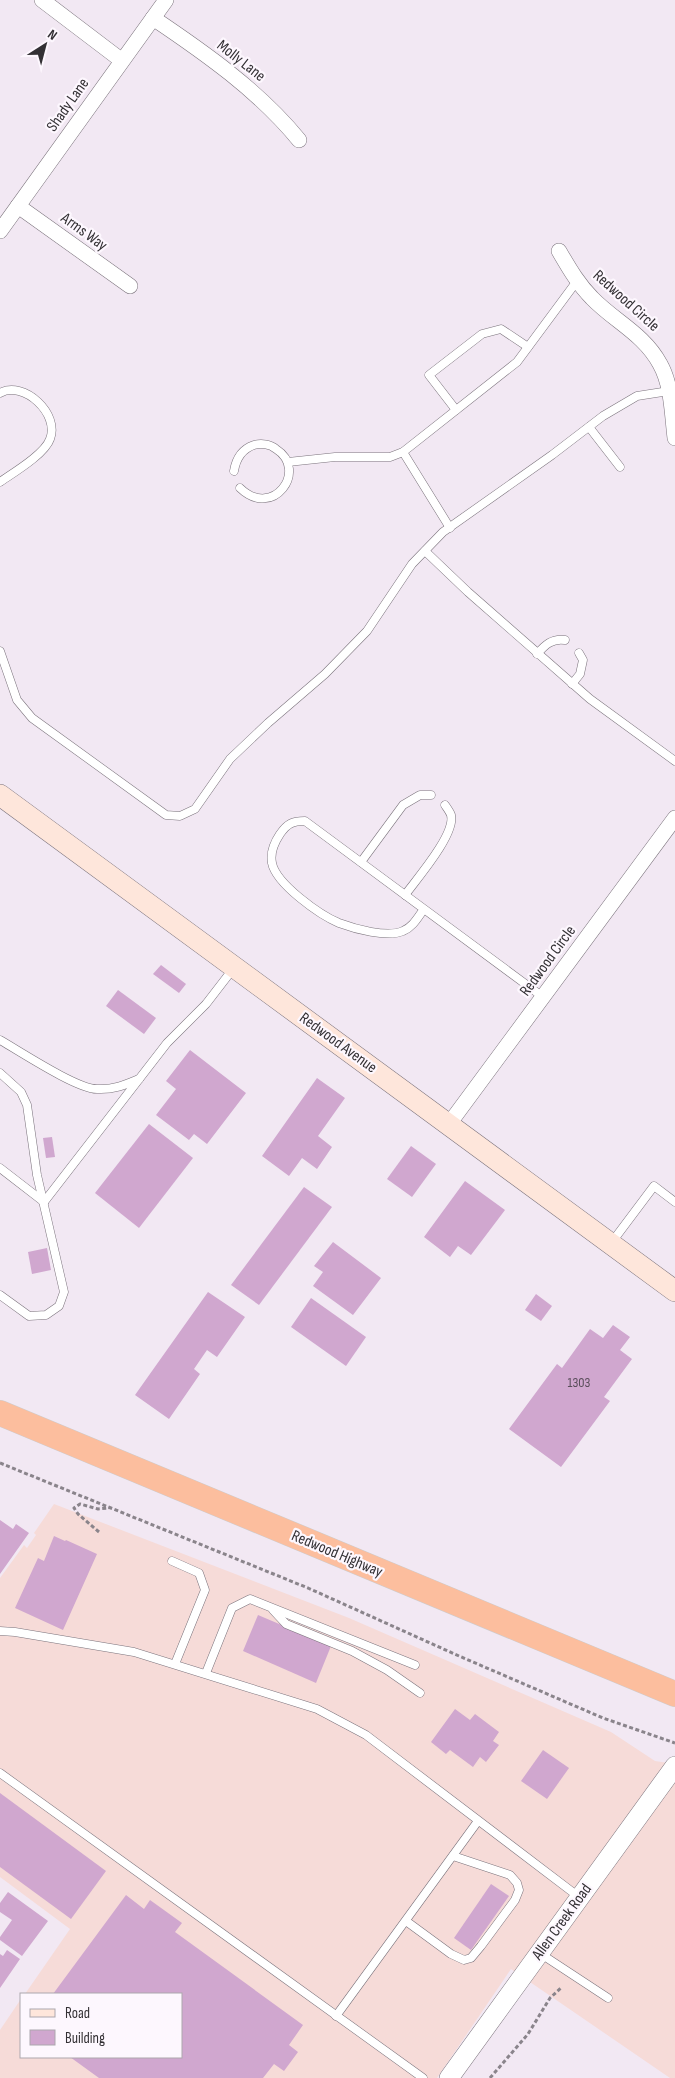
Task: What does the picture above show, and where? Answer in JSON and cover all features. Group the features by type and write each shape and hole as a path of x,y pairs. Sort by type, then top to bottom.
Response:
{"highway":[{"name":"Redwood Highway","path":"0,1413 675,1694"}],"main road":[{"name":"Redwood Avenue","path":"0,795 675,1291"}],"street":[{"path":"42,0 122,60"},
{"name":"Shady Lane","path":"0,231 166,0"},
{"name":"Molly Lane","path":"153,18 188,42 256,96 286,124 299,140"},
{"name":"Arms Way","path":"18,206 130,286"},
{"name":"Redwood Circle","path":"559,251 592,299 649,346 661,365 668,382 675,438"},
{"name":"Redwood Circle","path":"449,1124 675,818"},
{"name":"Allen Creek Road","path":"448,2078 675,1766"}],"lane":[{"path":"288,462 335,457 390,457 403,452 517,362 578,281"},
{"path":"456,410 429,375 482,334 500,329 528,347"},
{"path":"0,392 4,390 23,391 43,407 52,424 50,439 43,449 0,482"},
{"path":"0,651 17,700 32,718 166,815 180,816 195,809 230,759 325,674 367,631 412,564 450,528 602,416 637,396 669,391"},
{"path":"589,427 620,468"},
{"path":"234,471 236,462 241,454 257,444 266,444 275,448 283,454 288,462 288,479 285,487 271,498 254,498 240,488"},
{"path":"403,452 450,528"},
{"path":"425,551 468,592 572,684 675,761"},
{"path":"537,654 550,641 565,640"},
{"path":"572,684 580,674 582,660 578,653"},
{"path":"361,862 403,805 420,795 431,795"},
{"path":"405,895 435,855 448,833 452,816 445,805"},
{"path":"424,909 415,922 402,931 385,933 362,930 338,922 287,888 277,875 272,864 272,851 277,838 286,826 294,821 305,821 361,862 542,997"},
{"path":"44,1202 167,1043 206,1004 234,967"},
{"path":"0,1040 80,1085 96,1090 118,1088 140,1078"},
{"path":"0,1073 21,1092 28,1105 37,1175 64,1292 59,1306 46,1315 29,1316 0,1294"},
{"path":"0,1168 44,1202"},
{"path":"611,1244 654,1186 675,1202"},
{"path":"172,1561 199,1573 205,1590 175,1664"},
{"path":"206,1673 232,1608 250,1599 415,1665"},
{"path":"270,1607 286,1624 352,1651 387,1670 420,1693"},
{"path":"0,1631 134,1652 316,1709 366,1734 579,1897"},
{"path":"0,1773 423,2078"},
{"path":"336,2016 478,1821"},
{"path":"406,1921 451,1954 464,1960 471,1958 515,1900 518,1883 510,1876 453,1856"},
{"path":"539,1953 608,1998"}],"path":[{"path":"0,1463 308,1588 603,1718 675,1743"},
{"path":"99,1532 78,1514 74,1508 80,1504 98,1509 112,1508"},
{"path":"490,2078 528,2034 550,1998 562,1987"}],"shaded area":[{"path":"54,1504 349,1618 611,1732 655,1761 675,1764 675,2078 670,2078 511,1969 437,2078 0,2078 0,2030 20,2000 20,2058 182,2058 182,1993 26,1993 70,1929 0,1877 0,1578 24,1545 27,1548 36,1535 34,1533"}],"building":[{"path":"161,965 186,984 179,993 153,974"},
{"path":"118,990 156,1018 144,1034 106,1006"},
{"path":"190,1050 246,1093 207,1144 194,1134 189,1140 156,1115 176,1089 166,1081"},
{"path":"317,1078 345,1098 318,1136 332,1147 317,1169 302,1158 289,1176 262,1156"},
{"path":"149,1124 193,1158 139,1228 95,1193"},
{"path":"52,1137 55,1157 46,1158 43,1138"},
{"path":"411,1146 436,1164 412,1197 387,1179"},
{"path":"465,1181 505,1210 471,1255 458,1246 450,1257 424,1237"},
{"path":"304,1187 332,1207 259,1305 231,1285"},
{"path":"333,1242 381,1278 353,1315 313,1286 323,1272 314,1266"},
{"path":"47,1248 51,1270 32,1274 28,1252"},
{"path":"208,1292 245,1317 217,1357 207,1350 194,1369 200,1374 169,1419 135,1395"},
{"path":"536,1294 552,1306 541,1321 525,1310"},
{"path":"311,1298 366,1337 346,1366 291,1327"},
{"path":"613,1325 630,1337 620,1350 632,1359 604,1397 610,1401 561,1467 509,1429 557,1364 562,1368 590,1329 603,1338"},
{"path":"0,1520 13,1529 16,1524 29,1533 0,1574"},
{"path":"54,1536 97,1554 63,1630 15,1608 38,1558 44,1561"},
{"path":"258,1615 331,1646 316,1683 243,1651"},
{"path":"455,1709 470,1720 475,1714 499,1732 493,1741 499,1745 486,1762 480,1757 473,1767 450,1750 446,1754 431,1742"},
{"path":"543,1750 569,1768 547,1799 521,1781"},
{"path":"0,1793 106,1871 71,1919 0,1867"},
{"path":"491,1884 509,1896 471,1950 454,1938"},
{"path":"8,1892 48,1921 22,1956 0,1940 0,1937 12,1920 0,1912 0,1903"},
{"path":"126,1895 144,1909 150,1900 182,1923 175,1932 303,2025 289,2045 298,2052 284,2071 274,2064 263,2078 99,2078 71,2058 182,2058 182,1993 54,1993"},
{"path":"7,1950 20,1959 0,1988 0,1954 3,1956"}]}
